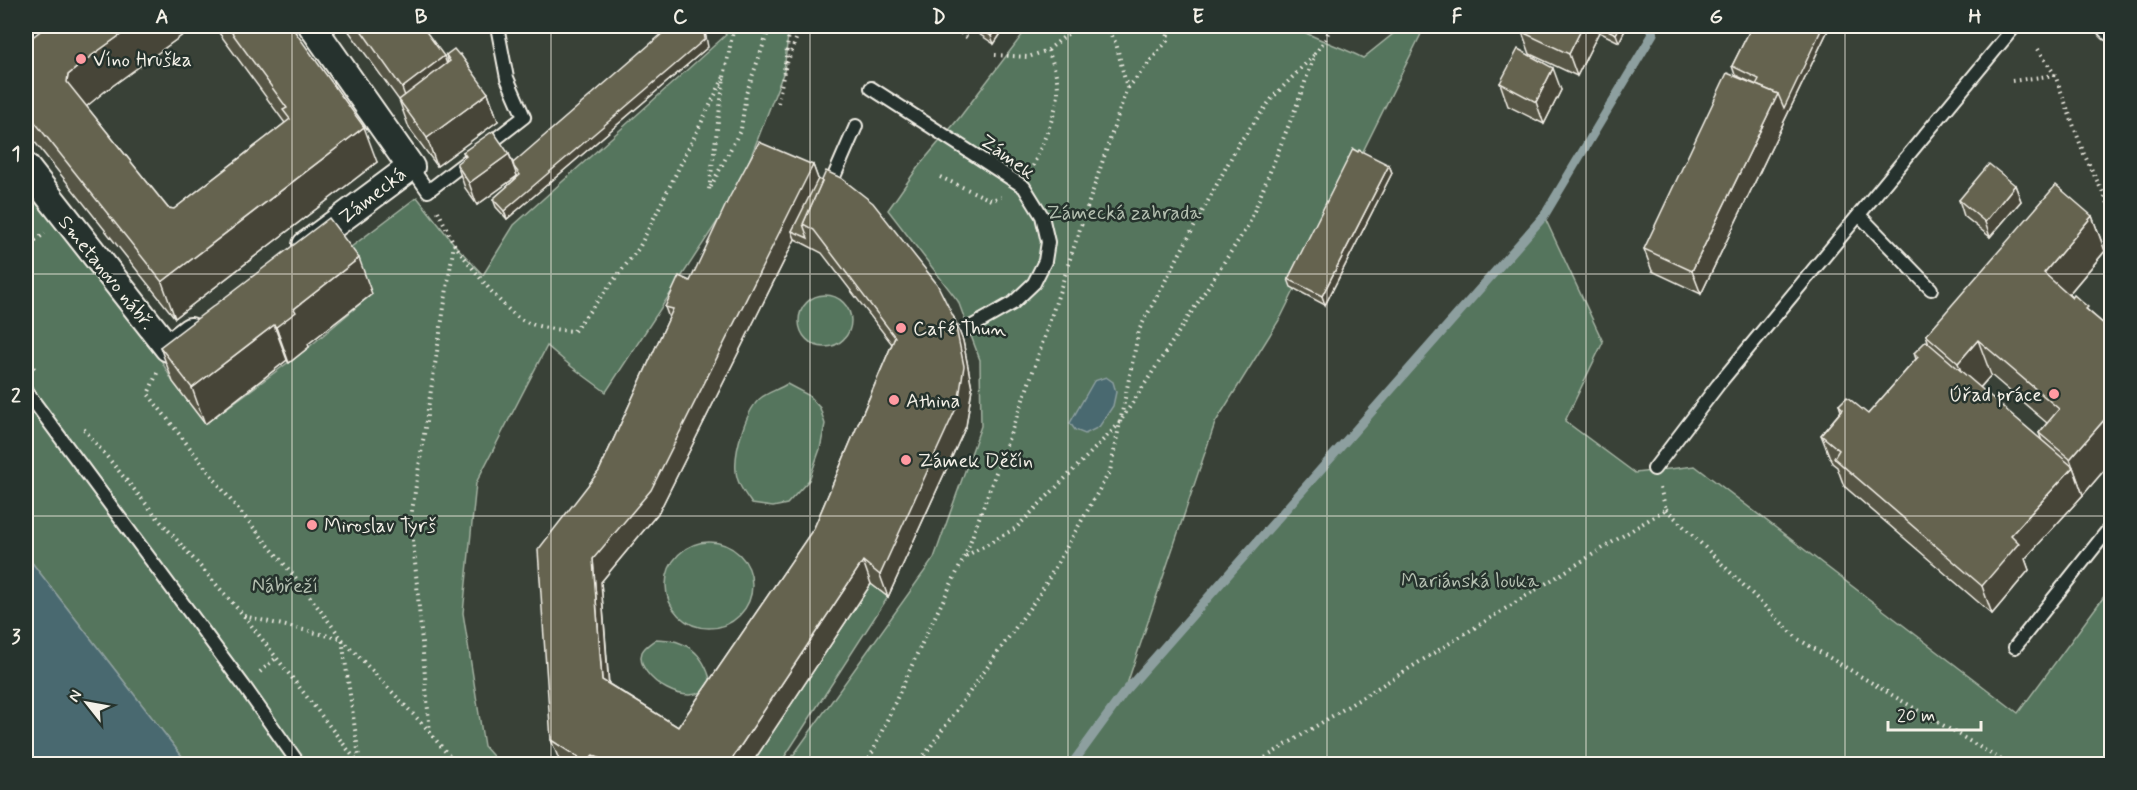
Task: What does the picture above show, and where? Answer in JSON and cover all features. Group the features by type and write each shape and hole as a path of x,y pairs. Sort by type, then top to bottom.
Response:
{"street":[{"name":"Zámecká","path":"290,258 411,167 312,26"},
{"name":"Smetanovo nábř.","path":"26,167 168,348"},
{"path":"168,348 206,320"}],"lane":[{"path":"411,167 428,191 524,117 507,78 497,26"},
{"path":"1654,469 1718,385 2015,26"},
{"name":"Zámek","path":"871,88 1024,187 1042,216 1048,242 1045,261 1034,283 1013,303 962,332"},
{"path":"828,191 855,126"},
{"path":"1859,215 1931,289"},
{"path":"26,391 244,686 299,765"},
{"path":"2015,647 2112,525"}],"path":[{"path":"734,26 724,77 709,190 741,129 746,94 770,26"},
{"path":"778,103 790,26"},
{"path":"784,71 801,26"},
{"path":"951,26 968,38"},
{"path":"995,56 1028,57 1048,50 1077,26"},
{"path":"1104,26 1116,43 1127,88"},
{"path":"867,765 923,641 965,556 1028,386 1127,88 1167,41 1169,26"},
{"path":"916,765 1041,592 1110,471 1139,330 1239,143 1273,97 1315,54 1331,26"},
{"path":"2038,49 2055,75 2084,154 2108,203"},
{"path":"1031,172 1059,94 1048,50"},
{"path":"965,556 1016,528 1118,425 1249,224 1315,54"},
{"path":"2012,81 2055,75"},
{"path":"428,191 454,244 486,285 517,317 553,330 574,331 639,248 724,77"},
{"path":"940,177 992,200 1008,195"},
{"path":"26,248 31,243"},
{"path":"430,733 411,517 454,244"},
{"path":"2100,331 2112,318"},
{"path":"168,348 148,394 342,639 456,764"},
{"path":"26,358 41,376"},
{"path":"78,422 161,522 244,616 359,765"},
{"path":"1654,469 1666,509 1798,639 2008,765"},
{"path":"1255,765 1666,509"},
{"path":"244,616 342,639"},
{"path":"342,639 359,765"}],"green space":[{"name":"Nábřeží","path":"720,26 789,26 784,71 738,190 606,392 547,346 476,483 463,613 484,746 500,764 188,764 26,555 26,178 143,327 173,382 205,424 309,347 372,294 342,254 417,197 454,244 483,275 514,225 726,35"},
{"path":"1029,26 1293,26 1363,58 1403,26 1425,26 1281,317 1215,423 1124,693 1544,216 1603,342 1565,421 1635,473 1695,466 2018,713 2111,587 2111,764 787,764 934,558 981,426 980,360 958,301 888,210 918,167 960,117"},
{"path":"825,295 835,297 843,303 849,311 851,321 849,331 843,339 835,345 825,347 815,345 807,339 801,331 799,321 801,311 807,303 815,297"},
{"path":"787,384 808,395 820,408 825,424 820,449 809,480 787,504 773,507 752,504 740,485 736,471 742,431 756,403 765,395"},
{"path":"709,542 733,549 745,561 752,585 745,609 733,621 709,628 685,621 673,609 666,585 673,561 685,549"},
{"path":"871,584 888,597 780,764 751,764"},
{"path":"656,639 684,645 698,655 711,682 703,691 692,695 679,694 655,681 642,662 642,652"}],"water":[{"path":"1106,377 1113,382 1116,392 1113,406 1099,427 1085,434 1075,430 1070,423 1094,381"},
{"path":"26,555 188,764 26,764"}],"building":[{"path":"47,26 133,26 68,75 67,82 168,208 174,209 290,119 283,110 287,108 227,26 291,26 364,127 162,282 26,111 26,42"},
{"path":"358,26 422,26 444,56 402,88"},
{"path":"671,26 703,26 705,39 504,211 493,199 520,175 513,163"},
{"path":"976,26 998,26 991,36"},
{"path":"1525,26 1583,26 1569,54 1522,32"},
{"path":"1599,26 1620,26 1616,34"},
{"path":"1752,26 1823,26 1784,108 1778,94 1756,85 1759,79 1732,66"},
{"path":"454,49 488,93 427,138 399,100 450,61 446,55"},
{"path":"1518,49 1553,68 1536,102 1500,83"},
{"path":"1727,73 1778,94 1692,271 1644,249"},
{"path":"493,131 509,154 469,183 457,163 466,156 463,152"},
{"name":"Zámek Děčín","path":"759,142 813,165 651,490 593,559 602,680 678,727 814,528 895,337 814,230 803,224 826,171 841,178 873,203 937,284 954,318 964,366 958,404 880,575 863,561 728,765 611,765 593,755 588,764 551,740 538,550 599,471 673,309 665,307 679,276 690,281 728,200"},
{"path":"1353,149 1389,165 1322,296 1288,279"},
{"path":"1989,164 2015,185 1985,222 1959,200"},
{"path":"818,179 822,181 803,224 808,238 792,231"},
{"path":"2056,185 2092,216 2044,273 2072,298 2074,295 2088,307 2086,309 2112,331 2112,411 2070,459 2039,433 2059,409 1978,340 1958,363 1926,335"},
{"path":"329,218 359,258 294,309 296,312 276,327 274,325 192,388 160,347"},
{"path":"1926,341 2073,467 2011,535 2019,543 1982,586 1834,458 1839,450 1821,435 1843,409 1839,405 1847,397 1868,414 1918,357 1914,353"}],"waterway":[{"path":"1072,764 1123,694 1544,216 1653,34 1650,26"}],"place":[{"name":"Víno Hruška","path":"81,59"},
{"name":"Café Thun","path":"901,328"},
{"name":"Úřad práce","path":"2054,394"},
{"name":"Athina","path":"894,400"},
{"name":"Zámek Děčín","path":"906,460"},
{"name":"Miroslav Tyrš","path":"312,525"}],"park label":[{"name":"Zámecká zahrada","path":"1124,212"},
{"name":"Mariánská louka","path":"1470,580"}]}
